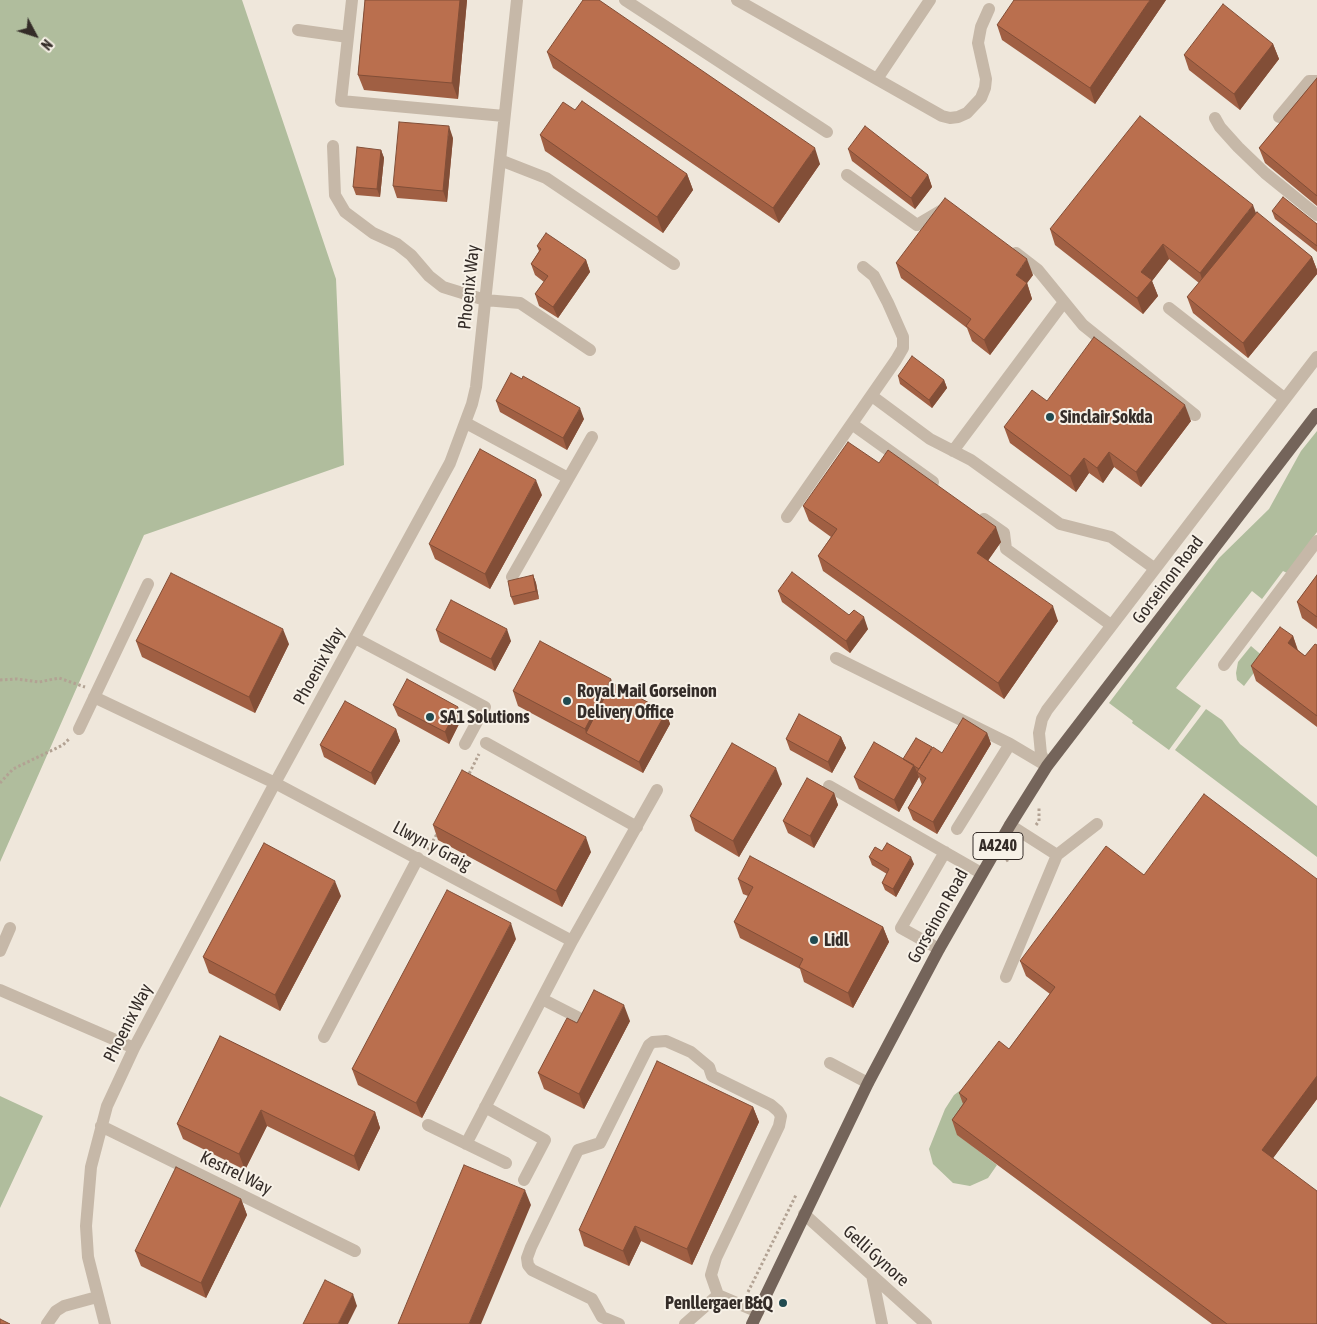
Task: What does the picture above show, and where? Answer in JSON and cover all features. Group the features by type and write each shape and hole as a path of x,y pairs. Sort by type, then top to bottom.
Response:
{"main road":[{"name":"Gorseinon Road","path":"752,1324 868,1083 939,949 1010,825 1047,766 1317,414"}],"street":[{"path":"352,0 342,101 504,116"},
{"name":"Phoenix Way","path":"105,1324 88,1257 86,1226 91,1167 101,1126 114,1090 134,1048 275,782 450,463 466,423 476,387 517,0"},
{"path":"625,0 827,132"},
{"path":"737,0 942,116 950,118 967,113 981,98 986,88 986,79 978,43 981,27 989,9"},
{"path":"877,79 930,0"},
{"path":"298,30 348,37"},
{"path":"1279,117 1309,81 1317,81"},
{"path":"1215,118 1220,128 1238,147 1317,215"},
{"path":"333,146 335,195 345,212 374,233 397,244 411,255 429,276 443,287 485,300 520,303 590,350"},
{"path":"500,160 546,178 674,264"},
{"path":"847,175 917,225 952,204 960,210"},
{"path":"1007,246 1038,270 1083,325 1195,415"},
{"path":"787,517 900,355 904,342 901,330 874,276 863,267"},
{"path":"953,451 1064,302"},
{"path":"1169,308 1284,398"},
{"path":"1047,766 1039,740 1042,719 1154,568 1317,357"},
{"path":"872,396 930,439 971,460 1060,524 1111,537 1154,568"},
{"path":"466,423 568,478"},
{"path":"852,424 940,487"},
{"path":"512,577 592,437"},
{"path":"972,510 1004,534 1006,549 1111,625"},
{"path":"1224,666 1317,541"},
{"path":"78,729 116,655 148,584"},
{"path":"354,638 485,707 465,744"},
{"path":"836,658 1010,744 1047,766"},
{"name":"Llwyn y Graig","path":"96,694 275,782 572,941"},
{"path":"486,743 637,827"},
{"path":"957,829 1010,744"},
{"path":"829,786 982,873"},
{"path":"466,1144 572,941 657,790"},
{"path":"1006,977 1057,854 1097,824"},
{"path":"1010,825 1057,854"},
{"path":"939,949 901,928 944,852"},
{"path":"324,1036 420,859"},
{"path":"0,951 10,928"},
{"path":"0,990 134,1048"},
{"path":"542,999 585,1022"},
{"path":"619,1324 602,1317 592,1299 532,1270 528,1265 527,1258 578,1150 600,1143 648,1045 653,1042 666,1041 691,1052 710,1067 712,1076 771,1105 781,1116 779,1126 714,1264 711,1275 718,1295 758,1312"},
{"path":"830,1063 868,1083"},
{"path":"486,1107 545,1140 524,1180"},
{"path":"428,1125 506,1163"},
{"name":"Kestrel Way","path":"101,1126 355,1251"},
{"name":"Gelli Gynore","path":"804,1214 926,1324"},
{"path":"872,1275 882,1324"},
{"path":"685,1324 718,1295"},
{"path":"47,1324 56,1311 64,1306 97,1297"}],"path":[{"path":"0,680 17,679 39,682 59,678 96,694"},
{"path":"0,783 13,769 63,745 78,729"},
{"path":"463,785 486,743"},
{"path":"1003,864 1018,854 1039,821 1039,803"},
{"path":"420,859 441,827"},
{"path":"741,1305 797,1193"}],"green space":[{"path":"0,0 242,0 336,279 344,465 144,535 0,862"},
{"path":"1317,431 1317,532 1287,573 1283,571 1262,599 1252,591 1176,688 1201,706 1169,750 1132,723 1133,721 1109,703 1219,558 1269,509 1301,451"},
{"path":"1251,646 1265,658 1244,686 1237,680 1236,673 1238,662"},
{"path":"1206,709 1222,720 1240,744 1317,806 1317,857 1175,750"},
{"path":"969,1084 958,1135 997,1165 988,1178 970,1186 953,1183 933,1164 929,1149 945,1109 954,1095"},
{"path":"0,1096 43,1116 0,1208"}],"building":[{"path":"365,0 460,0 452,83 358,75"},
{"path":"583,0 599,0 815,148 773,208 547,52"},
{"path":"1014,0 1150,0 1090,88 997,25"},
{"path":"1223,4 1273,44 1234,94 1184,55"},
{"path":"1317,78 1317,196 1259,148"},
{"path":"582,101 687,174 657,217 540,135 563,102 575,110"},
{"path":"1140,116 1253,205 1200,273 1163,244 1141,272 1152,280 1137,298 1050,229"},
{"path":"399,122 449,126 443,191 393,186"},
{"path":"865,126 928,175 911,198 848,149"},
{"path":"357,147 381,150 377,189 353,187"},
{"path":"1283,197 1317,224 1317,246 1272,211"},
{"path":"945,198 1027,259 1016,275 1027,283 984,340 966,326 971,319 896,263"},
{"path":"1257,212 1312,257 1243,343 1187,297"},
{"path":"546,233 586,260 553,307 535,294 548,276 531,264 541,249 537,246"},
{"path":"1094,337 1185,405 1136,472 1109,452 1097,468 1084,458 1070,476 1004,427 1032,390 1047,401"},
{"path":"912,356 944,380 929,400 898,376"},
{"path":"511,373 522,379 523,376 580,408 563,438 496,401"},
{"path":"848,442 879,463 888,450 996,527 977,553 1053,606 998,683 818,556 837,529 803,506"},
{"path":"480,449 536,480 485,574 429,544"},
{"path":"792,572 849,615 854,610 864,617 846,641 778,591"},
{"path":"171,573 283,629 249,697 136,641"},
{"path":"533,575 536,591 511,597 508,581"},
{"path":"1317,575 1317,617 1297,602"},
{"path":"451,600 507,629 491,659 436,630"},
{"path":"1280,627 1293,636 1288,643 1305,656 1315,644 1317,645 1317,716 1251,666"},
{"name":"Royal Mail Gorseinon Delivery Office","path":"540,641 611,679 585,729 513,691"},
{"path":"407,679 458,707 445,732 393,705"},
{"path":"612,683 666,712 639,762 586,733"},
{"path":"345,701 396,729 371,773 320,745"},
{"path":"799,714 841,737 828,762 786,739"},
{"path":"963,718 987,733 933,822 908,808 926,778 917,772 933,747 942,753"},
{"path":"916,738 932,747 919,769 903,759"},
{"path":"874,742 914,765 894,800 854,777"},
{"path":"732,743 776,768 733,841 690,816"},
{"path":"462,770 586,837 556,891 433,825"},
{"path":"807,778 834,793 810,836 783,821"},
{"path":"1204,794 1317,879 1317,1076 1262,1150 1317,1191 1317,1324 1227,1324 952,1120 967,1099 959,1093 999,1041 1009,1049 1055,987 1020,961 1106,846 1144,875"},
{"path":"264,843 335,881 275,995 203,957"},
{"path":"887,843 911,857 893,889 882,883 889,869 869,857 875,847 882,851"},
{"name":"Lidl","path":"750,856 883,927 848,993 799,967 803,959 734,922 753,887 738,879"},
{"path":"447,890 511,923 416,1103 352,1069"},
{"path":"594,990 624,1005 579,1094 538,1073 567,1018 577,1023"},
{"path":"220,1036 375,1112 354,1156 261,1110 239,1154 177,1124"},
{"path":"657,1061 753,1107 687,1249 635,1226 623,1251 579,1230"},
{"path":"464,1165 525,1190 469,1324 398,1324"},
{"path":"176,1167 241,1199 201,1283 135,1251"},
{"path":"325,1280 353,1294 338,1324 303,1324"},
{"path":"0,1319 10,1324 0,1324"}],"place":[{"name":"Sinclair Sokda","path":"1050,417"},
{"name":"Royal Mail Gorseinon Delivery Office","path":"567,701"},
{"name":"SA1 Solutions","path":"430,717"},
{"name":"Lidl","path":"814,940"},
{"name":"Penllergaer B&Q","path":"783,1303"}]}
